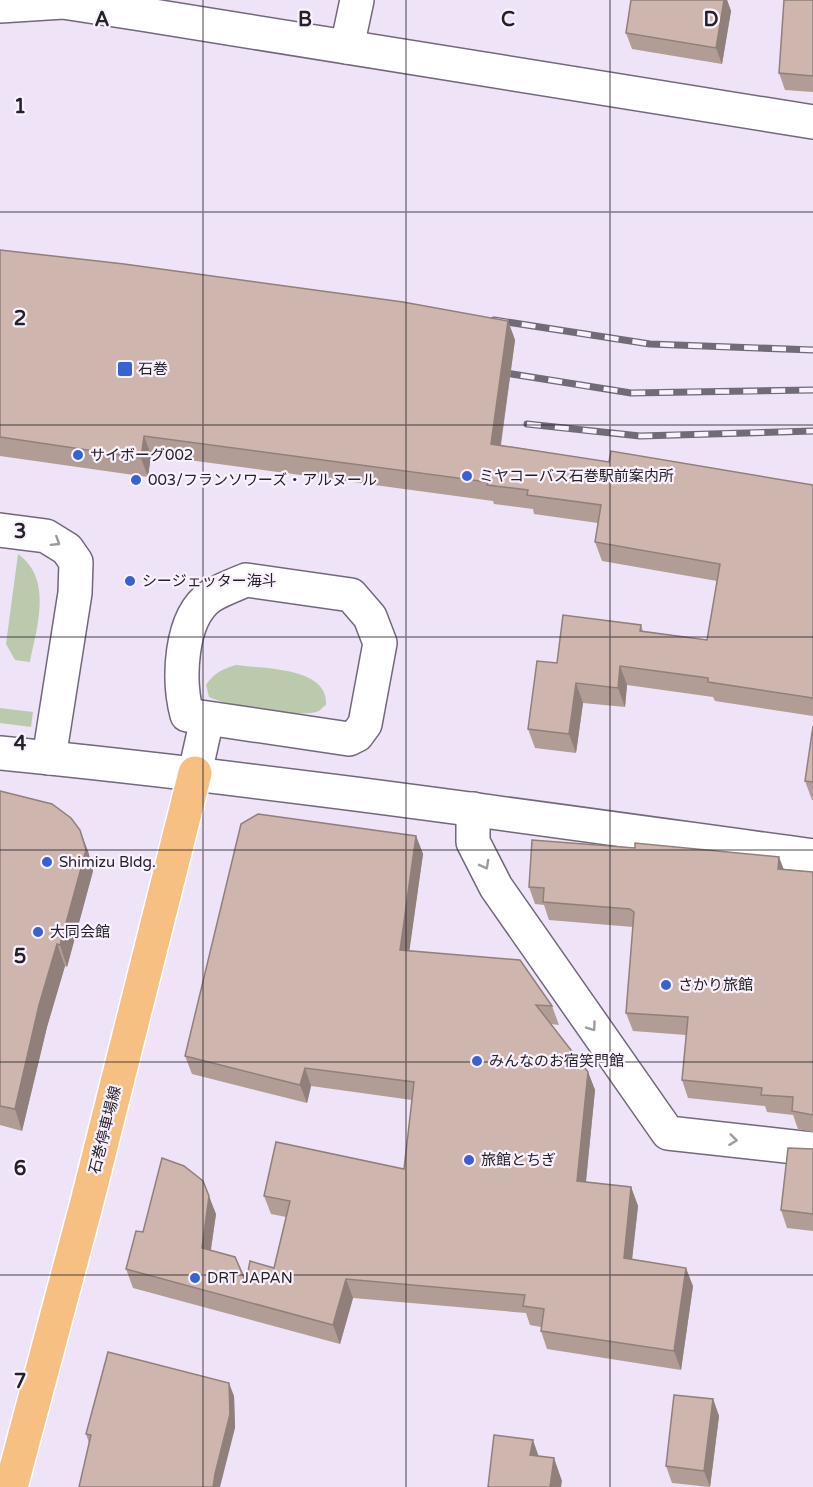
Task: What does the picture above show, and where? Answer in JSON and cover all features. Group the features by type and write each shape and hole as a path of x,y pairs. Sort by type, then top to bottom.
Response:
{"main road":[{"name":"石巻停車場線","path":"11,1487 87,1202 195,773"}],"street":[{"path":"347,47 357,0"},
{"path":"0,6 63,2 813,122"},
{"path":"0,530 46,536 67,549 76,562 75,593 49,758"},
{"path":"246,580 351,595 369,617 380,643 365,724 357,735 349,739 207,719 187,715 181,693 187,627 209,597 246,580"},
{"path":"195,773 207,719"},
{"path":"0,753 195,773 813,856"},
{"path":"472,809 472,842 496,887 668,1133 813,1149"}],"green space":[{"path":"18,554 29,564 36,576 39,590 39,619 30,662 15,660 6,644"},
{"path":"236,665 277,669 306,677 317,683 324,693 326,705 319,711 310,713 281,712 218,701 209,697 206,685 212,677"},
{"path":"0,708 33,712 31,727 0,723"}],"building":[{"path":"631,0 724,0 716,48 626,33"},
{"path":"784,0 813,0 813,76 779,73"},
{"path":"0,250 124,264 403,302 508,321 491,444 609,462 611,451 813,485 813,698 708,682 708,678 620,666 618,688 576,683 569,734 528,729 537,661 557,663 563,615 641,625 640,631 707,640 720,564 595,542 601,505 527,495 528,490 487,485 488,482 144,436 141,458 0,437"},
{"path":"813,726 813,782 805,781"},
{"path":"0,791 52,804 71,818 80,830 86,850 60,945 57,944 39,1005 15,1109 0,1106"},
{"path":"258,814 416,836 400,950 520,960 552,1006 536,1005 588,1072 577,1181 631,1187 624,1258 686,1268 674,1351 541,1331 544,1309 523,1306 525,1295 346,1279 333,1325 126,1269 136,1231 143,1232 162,1158 184,1166 203,1181 209,1196 202,1248 235,1257 246,1282 250,1261 274,1268 290,1201 264,1196 276,1142 404,1169 414,1082 305,1068 300,1085 185,1056 241,824"},
{"path":"532,840 635,848 635,843 779,857 778,869 813,872 813,1115 792,1111 793,1097 761,1095 762,1088 682,1080 688,1017 626,1013 634,912 630,909 543,902 544,888 529,887"},
{"path":"788,1148 813,1149 813,1214 781,1210"},
{"path":"108,1352 229,1383 230,1414 213,1487 79,1487 91,1435 86,1434"},
{"path":"674,1395 713,1399 704,1471 666,1466"},
{"path":"494,1435 533,1440 530,1455 554,1458 550,1487 488,1487"}],"railway":[{"path":"494,320 650,344 813,350"},
{"path":"493,371 631,393 813,390"},
{"path":"527,424 640,436 813,431"}],"place":[{"name":"石巻","path":"125,369"},
{"name":"サイボーグ002","path":"78,455"},
{"name":"ミヤコーバス石巻駅前案内所","path":"467,476"},
{"name":"003/フランソワーズ・アルヌール","path":"136,480"},
{"name":"シージェッター海斗","path":"130,581"},
{"name":"Shimizu Bldg.","path":"47,862"},
{"name":"大同会館","path":"38,932"},
{"name":"さかり旅館","path":"666,985"},
{"name":"みんなのお宿笑門館","path":"477,1061"},
{"name":"旅館とちぎ","path":"469,1160"},
{"name":"DRT JAPAN","path":"195,1278"}]}
